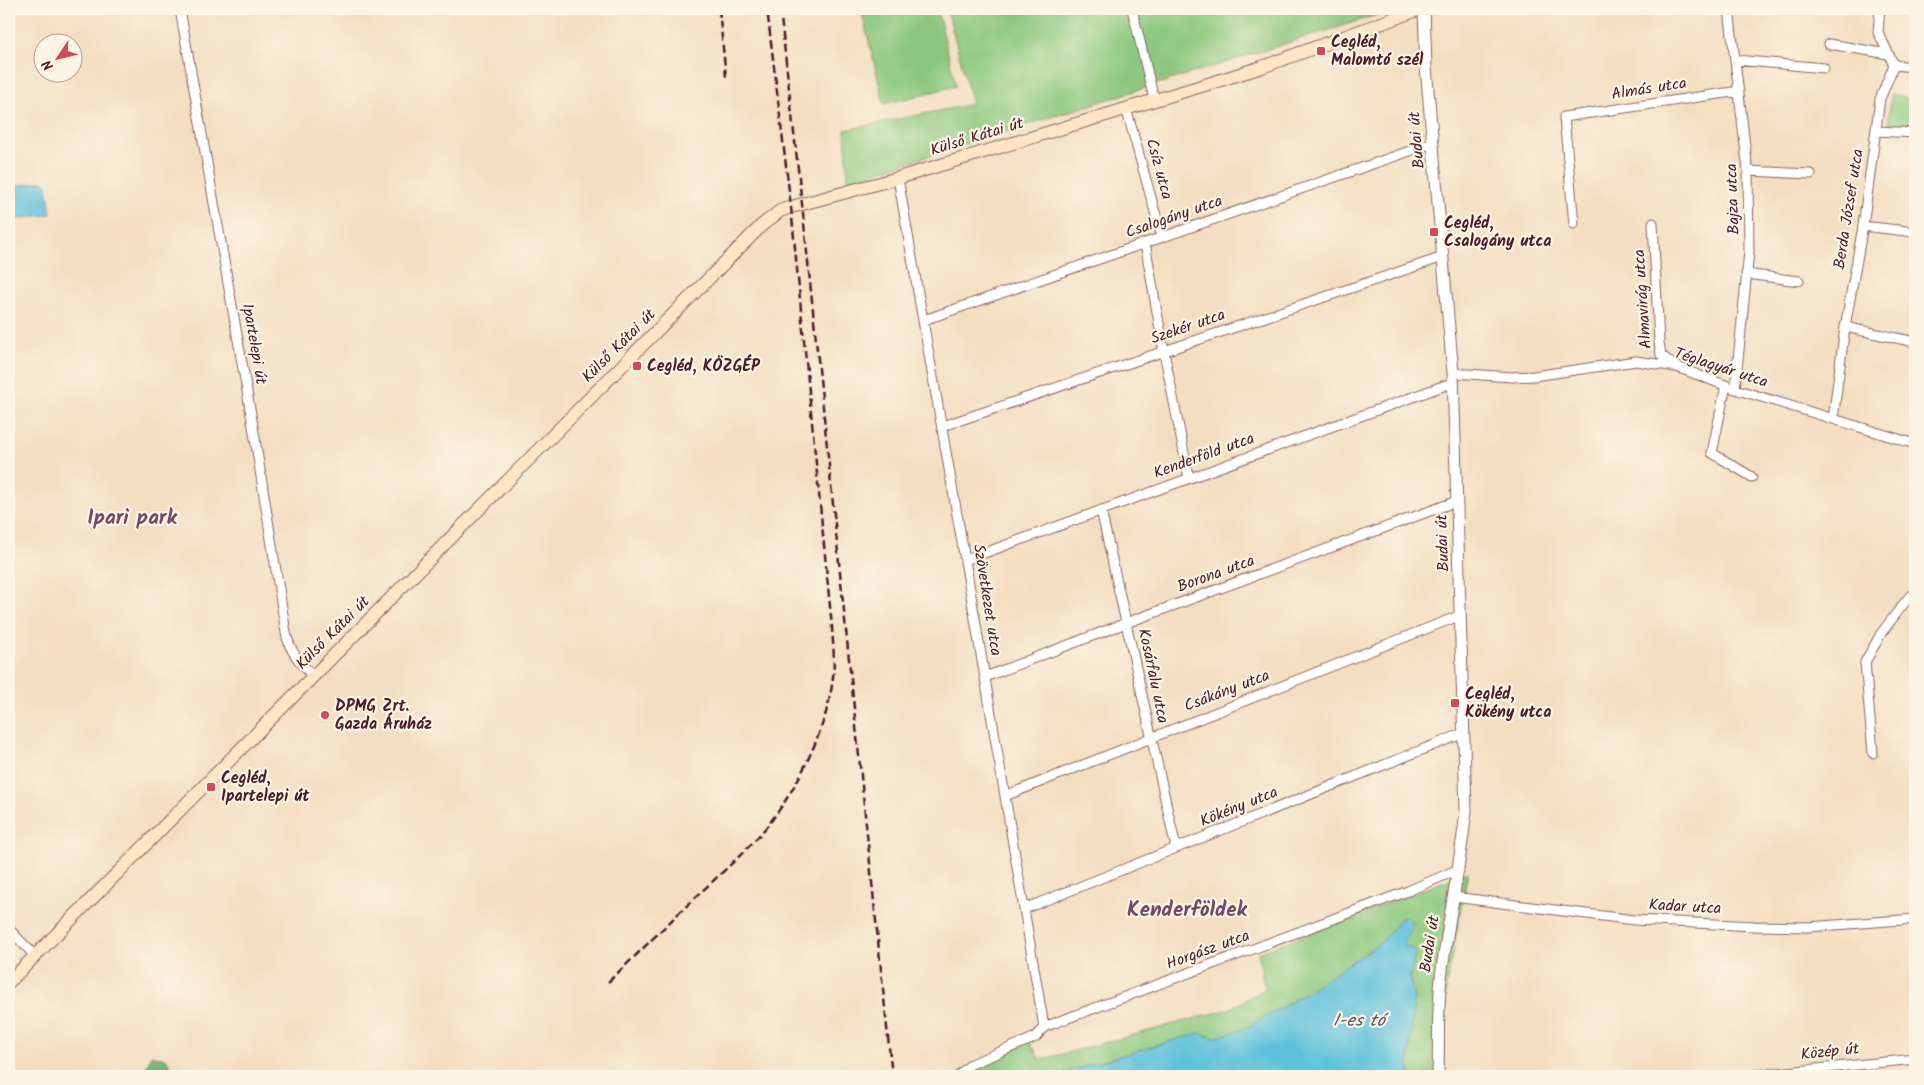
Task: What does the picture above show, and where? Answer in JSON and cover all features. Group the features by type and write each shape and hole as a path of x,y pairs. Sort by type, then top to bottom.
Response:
{"main road":[{"name":"Külső Kátai út","path":"9,982 762,225 786,208 898,178 1262,67 1420,9"}],"street":[{"name":"Ipartelepi út","path":"180,9 251,410 286,633 293,653 313,676"},
{"path":"1132,9 1154,99"},
{"name":"Budai út","path":"1424,9 1426,68 1453,377 1466,811 1439,996 1438,1076"},
{"name":"Bajza utca","path":"1730,9 1748,171 1749,252 1730,387 1712,453 1752,477"},
{"path":"1880,9 1878,32 1894,64 1915,67"},
{"path":"1829,44 1888,54"},
{"path":"1735,60 1824,68"},
{"name":"Berda József utca","path":"1833,419 1845,327 1877,131 1880,99 1894,64"},
{"name":"Almás utca","path":"1574,224 1564,118 1739,91"},
{"name":"Csíz utca","path":"1126,108 1162,237"},
{"path":"1877,131 1915,133"},
{"name":"Csalogány utca","path":"924,320 1433,143"},
{"path":"1748,171 1811,174"},
{"name":"Szövetkezet utca","path":"898,178 966,560 1044,1028"},
{"name":"Almavirág utca","path":"1653,223 1658,342 1661,355 1677,367"},
{"path":"1863,226 1915,232"},
{"path":"1146,243 1164,352 1189,478"},
{"name":"Szekér utca","path":"942,426 1444,257"},
{"path":"1746,274 1800,281"},
{"path":"1845,327 1915,342"},
{"name":"Téglagyár utca","path":"1453,377 1534,376 1636,361 1677,367 1730,387 1915,444"},
{"name":"Kenderföld utca","path":"966,560 1189,478 1453,377"},
{"name":"Borona utca","path":"985,678 1126,623 1457,501"},
{"name":"Kosárfalu utca","path":"1101,510 1176,848"},
{"path":"1873,753 1865,662 1882,632 1909,597 1915,594"},
{"name":"Csákány utca","path":"1005,796 1461,615"},
{"name":"Kökény utca","path":"1024,909 1464,733"},
{"name":"Horgász utca","path":"958,1076 970,1064 1036,1037 1044,1028 1408,892 1459,869"},
{"name":"Kadar utca","path":"1454,897 1634,920 1754,926 1828,926 1915,919"},
{"path":"9,929 35,956"},
{"name":"Közép út","path":"1747,1076 1915,1059"}],"green space":[{"path":"861,9 937,9 956,86 884,104"},
{"path":"947,9 1396,9 848,181 845,130 972,104"},
{"path":"1891,94 1907,98 1915,108 1915,126 1888,123"},
{"path":"1468,872 1446,987 1443,1076 1410,1076 1409,1057 1414,996 1410,978 1416,951 1404,945 1413,922 1400,920 1383,941 1283,1007 1242,1030 1214,1038 1199,1033 1051,1076 1009,1076 1002,1074 996,1076 962,1076 972,1065 1030,1042 1040,1060 1229,1009 1265,989 1258,953"},
{"path":"151,1055 166,1058 176,1076 143,1076"}],"water":[{"path":"43,181 47,185 51,214 9,220 9,187"},
{"name":"I-es tó","path":"1407,917 1413,922 1404,945 1416,951 1410,978 1414,996 1409,1057 1410,1076 1313,1076 1307,1073 1301,1076 1051,1076 1199,1033 1214,1038 1242,1030 1283,1007 1383,941 1400,919"}],"railway":[{"path":"719,9 726,77"},
{"path":"608,982 742,853 768,825 801,774 818,735 830,696 834,664 832,627 791,207 767,9"},
{"path":"780,9 802,204 892,1076"}],"place":[{"name":"Cegléd, Malomtó szél","path":"1321,51"},
{"name":"Cegléd, Csalogány utca","path":"1434,232"},
{"name":"Cegléd, KÖZGÉP","path":"637,366"},
{"name":"Cegléd, Kökény utca","path":"1455,703"},
{"name":"DPMG Zrt. Gazda Áruház","path":"325,715"},
{"name":"Cegléd, Ipartelepi út","path":"211,787"}],"district":[{"name":"Ipari park","path":"132,518"},
{"name":"Kenderföldek","path":"1187,910"}]}
